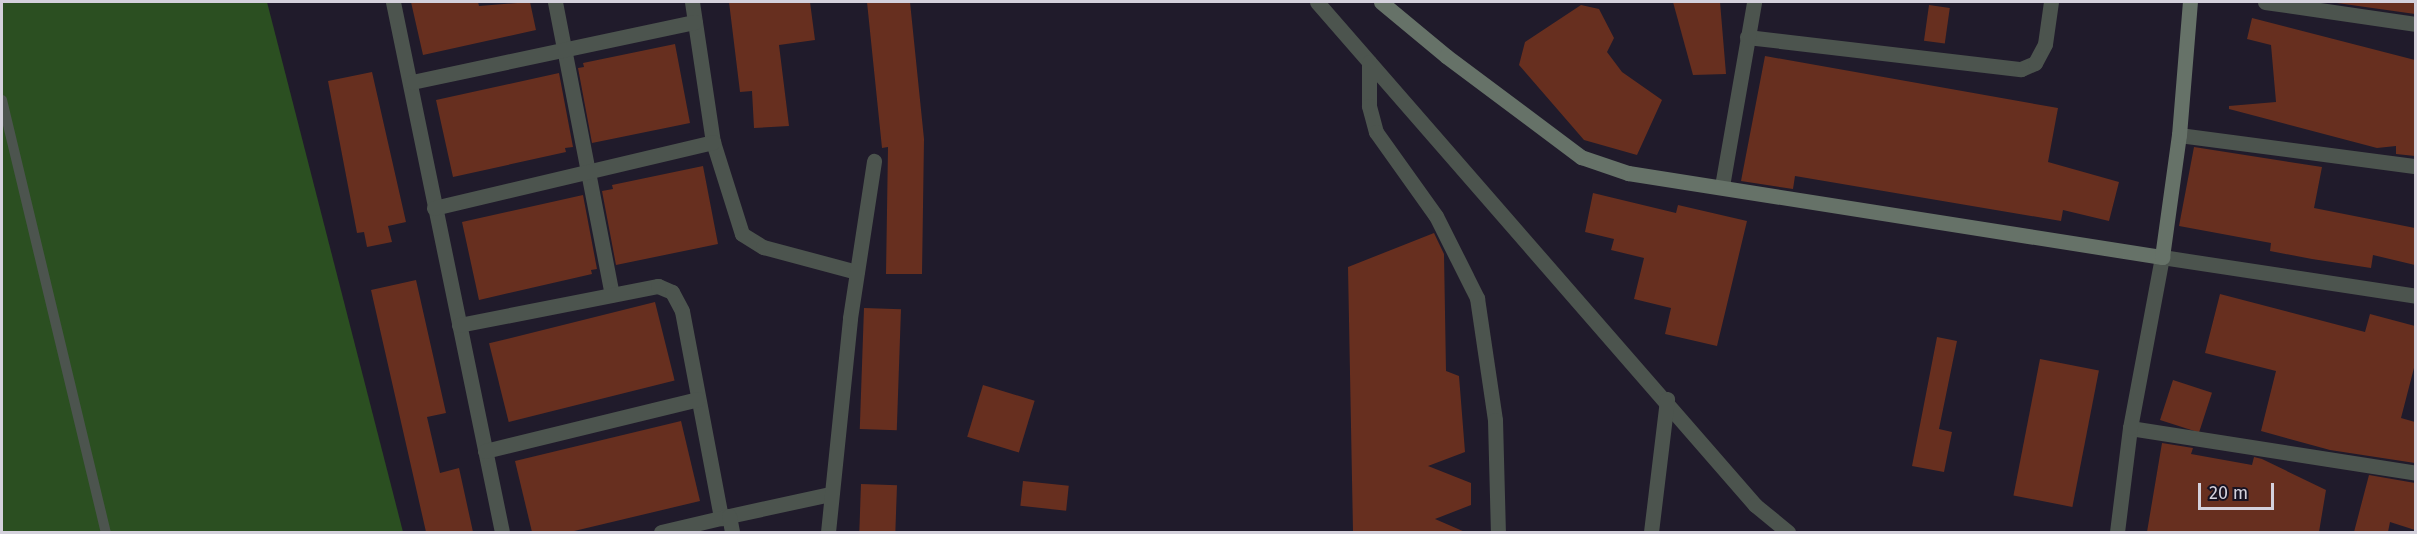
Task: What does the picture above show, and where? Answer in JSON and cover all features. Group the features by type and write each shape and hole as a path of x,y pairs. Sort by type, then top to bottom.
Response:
{"street":[{"path":"393,2 412,82 434,208 502,532"},
{"path":"555,2 612,294"},
{"path":"692,2 713,142 734,216 746,239 763,248 857,272"},
{"path":"1317,2 1444,145 1478,191 1666,399 1755,505 1788,532"},
{"path":"1382,2 1446,56 1581,157 1628,173 2415,296"},
{"path":"1722,186 1754,2"},
{"path":"1747,37 2021,69 2035,63 2045,44 2051,2"},
{"path":"2117,532 2130,428 2162,257 2179,135 2190,2"},
{"path":"2265,2 2415,24"},
{"path":"412,82 695,22"},
{"path":"1369,62 1369,106 1376,132 1436,216 1477,298 1495,420 1498,532"},
{"path":"2179,135 2415,166"},
{"path":"434,208 713,142"},
{"path":"828,532 830,494 857,272 874,160"},
{"path":"459,325 658,286 678,299 725,517 732,532"},
{"path":"485,451 698,399"},
{"path":"1651,532 1666,399"},
{"path":"2130,428 2415,472"},
{"path":"661,532 830,494"}],"lane":[{"path":"2,99 106,532"}],"green space":[{"path":"2,2 267,2 403,532 2,532"}],"building":[{"path":"411,2 478,2 479,6 530,2 536,30 423,55"},
{"path":"729,2 810,2 815,40 779,45 789,126 754,128 752,91 740,92"},
{"path":"867,2 910,2 924,139 922,274 886,274 888,147 882,148"},
{"path":"1673,2 1720,2 1726,74 1693,75"},
{"path":"2415,2 2415,14 2337,3"},
{"path":"1581,5 1599,9 1614,38 1607,52 1622,72 1662,100 1637,155 1584,140 1519,65 1525,42"},
{"path":"1929,5 1950,8 1945,44 1924,41"},
{"path":"2252,18 2415,60 2415,156 2396,154 2396,146 2377,148 2229,109 2229,106 2276,102 2271,45 2247,39"},
{"path":"675,44 690,123 592,143 578,68 584,67 583,63"},
{"path":"1765,56 2058,108 2048,162 2119,182 2109,221 2063,210 2061,221 1795,176 1793,189 1741,181"},
{"path":"372,72 406,222 388,226 392,242 367,247 364,232 357,233 328,81"},
{"path":"559,73 573,147 565,148 566,152 453,177 436,100"},
{"path":"2194,147 2322,167 2314,208 2415,228 2415,265 2373,255 2371,268 2312,259 2270,251 2271,243 2179,226"},
{"path":"703,166 718,244 616,265 602,191 613,189 612,185"},
{"path":"1593,193 1676,213 1678,205 1747,221 1717,346 1665,334 1671,308 1634,299 1644,258 1611,250 1614,239 1585,232"},
{"path":"583,195 597,269 591,270 592,274 479,300 462,222"},
{"path":"1434,233 1444,254 1446,371 1459,376 1465,452 1428,466 1471,483 1471,505 1435,519 1465,532 1353,532 1348,267"},
{"path":"416,280 446,413 427,417 440,473 459,468 473,532 426,532 371,290"},
{"path":"2220,294 2365,332 2370,314 2415,326 2415,364 2401,418 2415,422 2415,463 2330,450 2261,431 2276,371 2205,353"},
{"path":"655,302 675,381 509,422 489,343"},
{"path":"864,308 901,309 897,430 860,429"},
{"path":"1937,337 1957,341 1939,429 1952,432 1944,472 1912,466"},
{"path":"2040,359 2099,370 2072,507 2013,495"},
{"path":"2173,380 2212,393 2199,433 2160,420"},
{"path":"983,385 1035,401 1019,452 967,437"},
{"path":"681,421 700,501 570,532 532,532 515,461"},
{"path":"2162,443 2193,448 2191,454 2252,465 2254,457 2262,459 2326,490 2319,532 2147,532"},
{"path":"2369,475 2415,483 2415,530 2390,522 2388,532 2354,532"},
{"path":"1023,481 1069,486 1066,511 1020,506"},
{"path":"861,484 897,485 895,532 859,532"}]}
